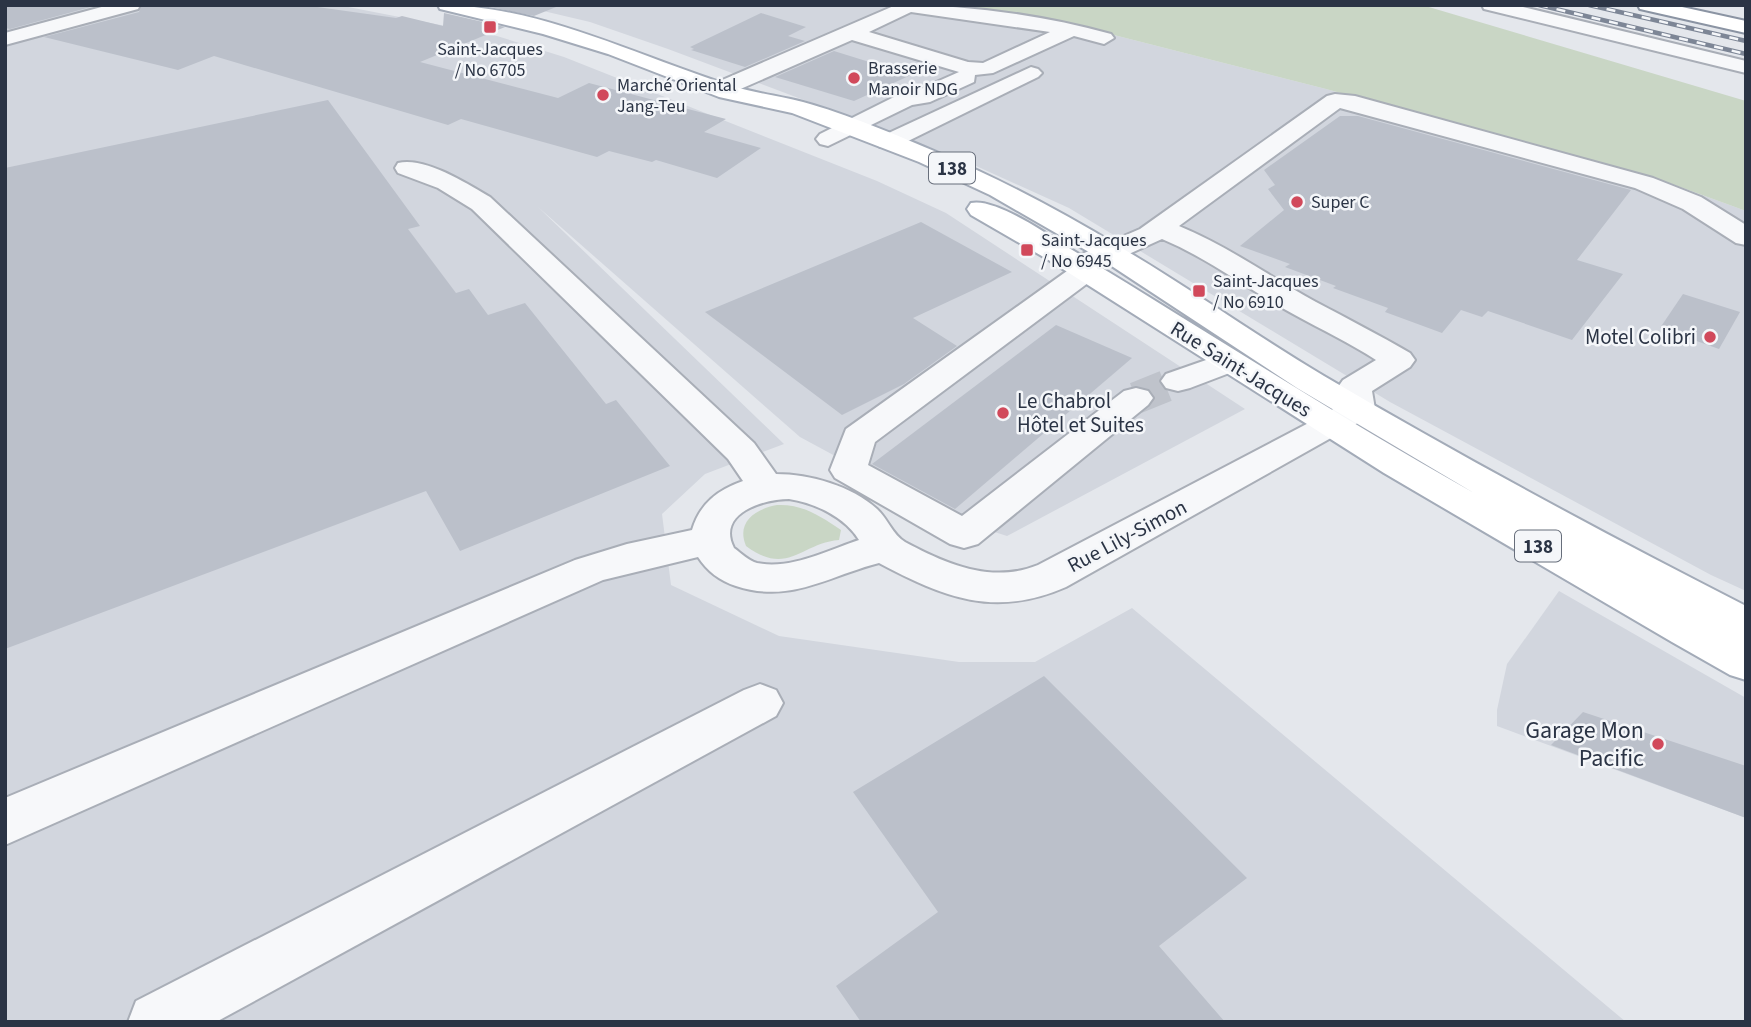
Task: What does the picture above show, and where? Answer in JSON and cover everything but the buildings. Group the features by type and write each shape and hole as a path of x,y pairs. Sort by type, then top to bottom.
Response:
{"main road":[{"name":"Rue Saint-Jacques","path":"447,5 584,40 724,90 783,103 962,199 1249,343 1345,417 1746,663"},
{"path":"1647,5 1746,27"},
{"name":"Rue Saint-Jacques","path":"840,134 888,142 1006,193 1092,263 1228,362 1345,417 1746,626"}],"street":[{"path":"5,39 131,5"},
{"path":"1490,5 1746,67"},
{"path":"1555,5 1746,50"},
{"path":"724,90 909,6 1075,40 986,69 922,97 906,100 840,134"},
{"path":"852,33 967,68 986,69 1018,79"},
{"path":"888,142 1049,64"},
{"path":"1136,398 964,534 848,471 859,437 1092,263 1160,228 1335,101 1347,101 1644,183 1692,203 1746,237"},
{"path":"407,168 447,183 481,204 741,451 766,487"},
{"path":"1160,228 1198,244 1306,309 1348,329 1399,360 1355,387 1345,417"},
{"path":"1178,381 1228,362"},
{"name":"Rue Lily-Simon","path":"885,548 967,586 1003,590 1020,588 1052,576 1345,417"},
{"path":"796,486 816,491 836,501 863,518 885,548 864,551 790,578 768,579 747,575 729,567 717,555 711,540 712,526 720,512 734,499 766,487 796,486"},
{"path":"5,822 589,570 627,558 711,540"},
{"path":"157,1022 760,703"}],"shaded area":[{"path":"5,5 338,5 497,36 564,57 877,181 946,213 1245,409 1007,536 948,517 800,437 538,207 784,444 705,474 662,514 671,585 779,636 959,662 1035,662 1132,608 1626,1022 5,1022"},
{"path":"518,5 944,5 1055,20 1326,89 1672,184 1746,211 1746,591 1711,575 1390,402 1069,208 963,160 668,49 590,22"},
{"path":"1559,591 1746,698 1746,818 1497,726 1497,710 1507,664"}],"green space":[{"path":"944,5 1422,5 1746,101 1746,211 1672,184 1326,89 1055,20"},
{"path":"777,505 803,509 818,516 841,530 839,540 826,542 784,559 760,555 746,546 746,524 755,513"}],"tunnel":[{"path":"1136,398 1178,381"}],"railway":[{"path":"1539,5 1746,54"},
{"path":"1589,5 1746,41"}],"place":[{"name":"Saint-Jacques / No 6705","path":"490,27"},
{"name":"Brasserie Manoir NDG","path":"854,78"},
{"name":"Marché Oriental Jang-Teu","path":"603,95"},
{"name":"Super C","path":"1297,202"},
{"name":"Saint-Jacques / No 6945","path":"1027,250"},
{"name":"Saint-Jacques / No 6910","path":"1199,291"},
{"name":"Motel Colibri","path":"1710,337"},
{"name":"Le Chabrol Hôtel et Suites","path":"1003,413"},
{"name":"Garage Mon Pacific","path":"1658,744"}]}
